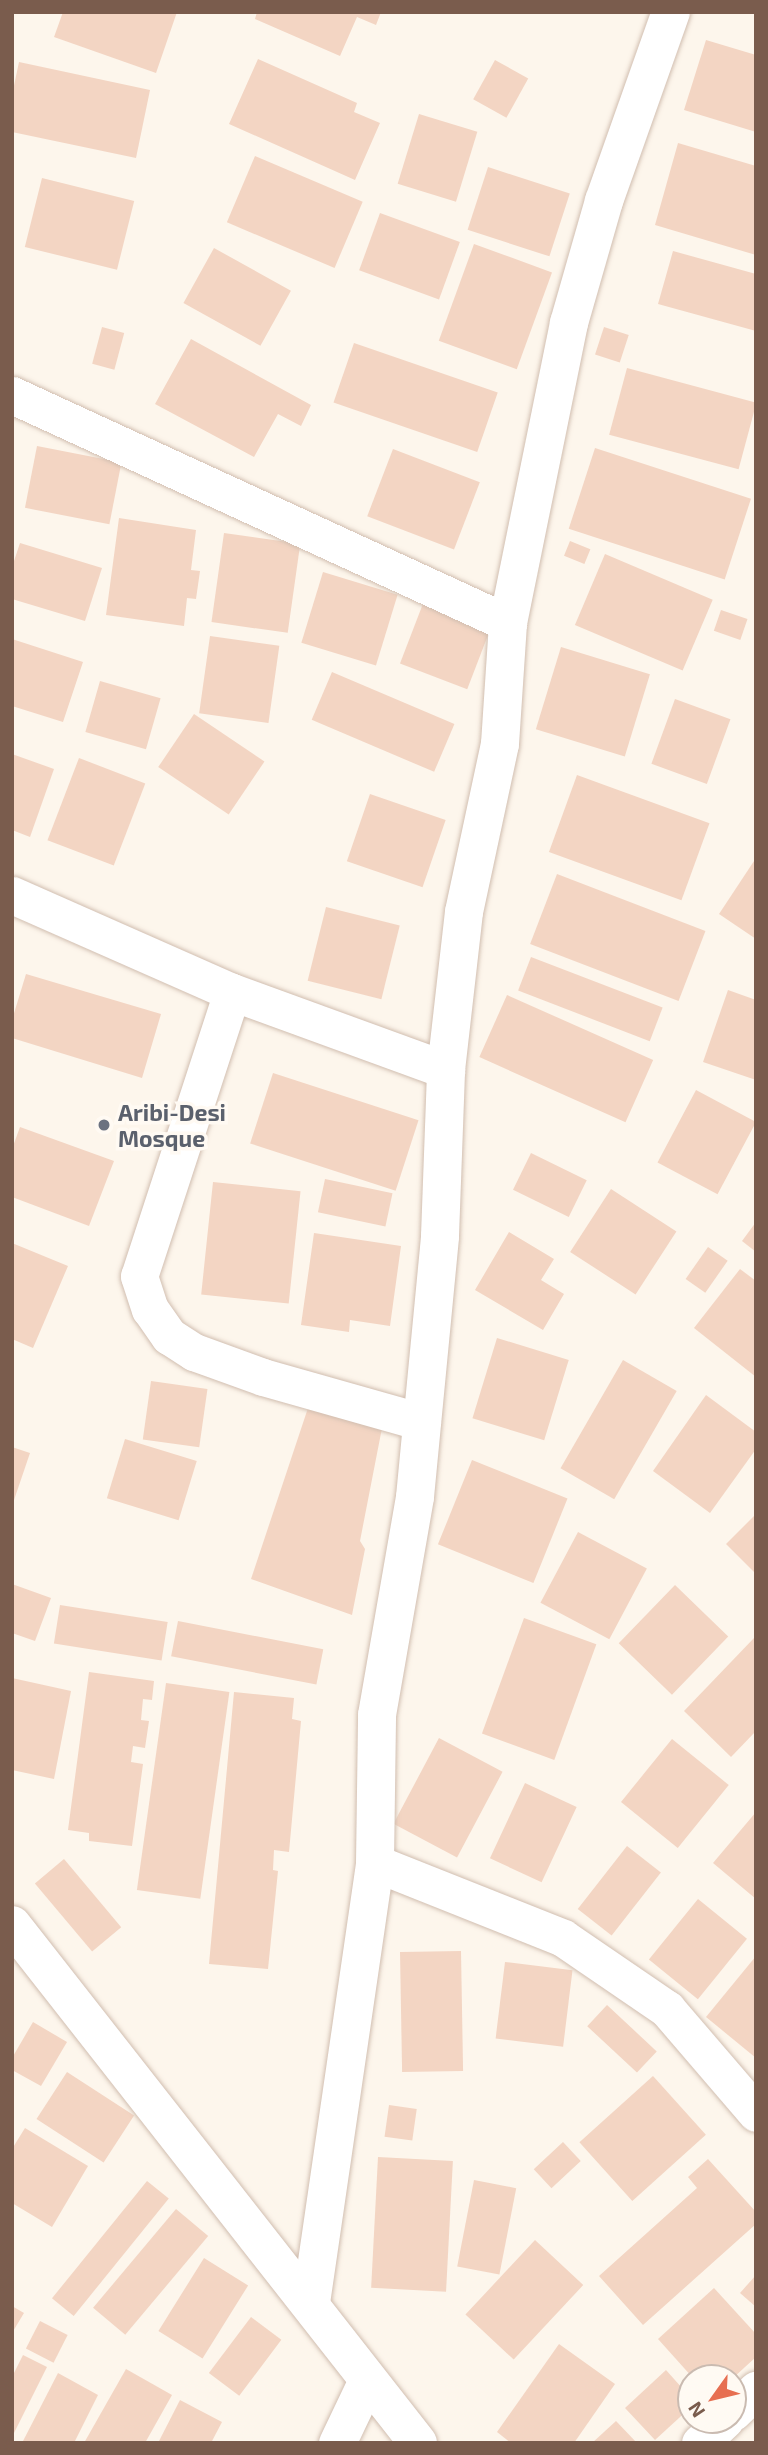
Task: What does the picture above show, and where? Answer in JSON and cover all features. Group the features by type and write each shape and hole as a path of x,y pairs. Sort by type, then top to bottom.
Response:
{"street":[{"path":"311,2303 375,1863 377,1715 415,1497 440,1236 446,1070 464,912 500,744 508,623 569,323 604,201 671,12"},
{"path":"12,396 508,623"},
{"path":"12,895 232,992 446,1070"},
{"path":"232,992 139,1276 150,1309 169,1336 194,1352 263,1377 422,1422"},
{"path":"375,1863 563,1938 667,2009 756,2113"},
{"path":"12,1925 311,2303 418,2443"},
{"path":"337,2443 368,2380"}],"building":[{"path":"63,12 177,12 156,73 54,37"},
{"path":"257,12 381,12 376,25 357,17 340,56 255,19"},
{"path":"706,40 756,55 756,132 684,110"},
{"path":"258,59 357,103 354,112 380,123 355,180 229,124"},
{"path":"495,60 528,78 506,118 473,99"},
{"path":"19,62 150,90 136,158 12,132 12,95"},
{"path":"419,114 477,132 456,202 398,184"},
{"path":"678,143 756,166 756,255 655,225"},
{"path":"255,156 363,202 335,268 227,222"},
{"path":"488,167 570,194 549,256 468,230"},
{"path":"42,178 134,201 117,270 25,247"},
{"path":"380,213 460,242 439,299 359,270"},
{"path":"474,244 552,272 517,369 439,341"},
{"path":"214,248 291,291 260,346 183,303"},
{"path":"673,251 756,274 756,331 658,304"},
{"path":"102,327 124,333 114,370 92,364"},
{"path":"604,327 629,335 620,363 595,355"},
{"path":"191,339 311,405 301,426 278,414 254,457 155,404"},
{"path":"354,343 498,392 477,452 333,403"},
{"path":"627,368 756,403 739,469 609,435"},
{"path":"37,446 121,462 109,524 25,508"},
{"path":"595,448 751,499 725,580 569,529"},
{"path":"393,449 480,482 454,550 367,516"},
{"path":"119,518 196,530 191,570 200,571 196,599 187,598 184,626 106,615"},
{"path":"224,533 300,544 288,633 211,622"},
{"path":"570,541 590,549 584,564 564,556"},
{"path":"20,543 102,568 85,621 12,599 12,567"},
{"path":"605,554 713,600 683,671 575,625"},
{"path":"323,572 398,595 376,666 301,643"},
{"path":"424,601 491,627 467,689 400,664"},
{"path":"721,610 747,619 740,640 714,631"},
{"path":"210,636 279,646 268,723 199,713"},
{"path":"12,639 83,662 63,722 12,706"},
{"path":"561,647 650,674 625,756 536,729"},
{"path":"332,672 454,724 434,772 312,720"},
{"path":"100,681 161,698 146,749 85,732"},
{"path":"675,699 730,719 707,784 651,764"},
{"path":"194,714 264,762 229,815 158,767"},
{"path":"12,754 54,769 30,837 12,830"},
{"path":"79,758 145,783 114,866 47,840"},
{"path":"577,775 709,823 681,900 549,852"},
{"path":"370,794 446,820 423,887 347,861"},
{"path":"756,858 756,939 719,914"},
{"path":"557,874 705,931 679,1001 530,944"},
{"path":"326,907 400,925 381,999 308,981"},
{"path":"531,957 663,1008 650,1041 518,991"},
{"path":"26,974 161,1014 142,1078 12,1038 12,1020"},
{"path":"728,990 756,1000 756,1080 703,1062"},
{"path":"507,995 653,1060 626,1122 479,1057"},
{"path":"273,1073 419,1120 396,1191 250,1143"},
{"path":"696,1090 756,1122 718,1194 658,1162"},
{"path":"20,1127 114,1161 89,1226 12,1197 12,1149"},
{"path":"531,1153 587,1180 569,1217 513,1190"},
{"path":"325,1179 392,1193 385,1227 318,1212"},
{"path":"213,1182 301,1191 289,1304 201,1294"},
{"path":"611,1189 676,1231 636,1294 570,1252"},
{"path":"756,1222 756,1252 742,1241"},
{"path":"509,1232 554,1259 541,1280 564,1294 543,1330 475,1290"},
{"path":"314,1233 401,1246 390,1326 350,1320 349,1332 301,1325"},
{"path":"12,1243 68,1266 33,1348 12,1339"},
{"path":"708,1247 728,1261 705,1293 686,1279"},
{"path":"740,1269 756,1281 756,1377 694,1328"},
{"path":"497,1338 569,1360 544,1440 472,1418"},
{"path":"623,1360 677,1391 614,1499 560,1468"},
{"path":"151,1381 207,1389 199,1447 143,1439"},
{"path":"706,1395 756,1432 756,1449 710,1513 653,1471"},
{"path":"309,1405 382,1428 360,1541 365,1549 352,1615 251,1579"},
{"path":"125,1439 197,1461 179,1520 107,1498"},
{"path":"12,1447 30,1453 13,1503 12,1503"},
{"path":"472,1460 567,1499 533,1583 438,1544"},
{"path":"756,1514 756,1574 726,1544"},
{"path":"578,1532 647,1569 609,1639 540,1603"},
{"path":"12,1584 51,1598 35,1641 12,1633"},
{"path":"675,1585 728,1636 672,1695 619,1643"},
{"path":"60,1605 168,1622 162,1661 54,1644"},
{"path":"524,1618 596,1644 554,1760 482,1734"},
{"path":"178,1621 323,1649 316,1685 171,1656"},
{"path":"754,1638 756,1731 731,1757 684,1711"},
{"path":"89,1672 154,1681 152,1700 143,1699 141,1720 149,1721 145,1748 133,1746 131,1762 143,1764 132,1846 89,1841 89,1833 68,1830"},
{"path":"12,1678 71,1691 54,1779 12,1770"},
{"path":"166,1683 229,1692 200,1899 137,1890"},
{"path":"234,1692 294,1698 292,1719 301,1721 289,1852 274,1850 273,1870 278,1871 268,1969 209,1964"},
{"path":"439,1738 503,1772 457,1857 393,1824"},
{"path":"672,1739 729,1785 678,1848 621,1802"},
{"path":"525,1783 577,1807 542,1882 490,1858"},
{"path":"756,1812 756,1899 713,1863"},
{"path":"627,1846 661,1872 612,1936 578,1909"},
{"path":"64,1859 121,1927 92,1952 35,1883"},
{"path":"698,1899 747,1939 698,1999 649,1960"},
{"path":"461,1951 463,2071 402,2072 400,1952"},
{"path":"756,1956 756,2058 706,2017"},
{"path":"505,1962 572,1970 563,2047 496,2038"},
{"path":"607,2005 657,2051 637,2073 587,2026"},
{"path":"33,2022 67,2042 41,2086 12,2070 12,2058"},
{"path":"67,2072 134,2116 104,2163 37,2119"},
{"path":"653,2076 706,2135 632,2201 579,2142"},
{"path":"389,2105 417,2109 412,2141 385,2137"},
{"path":"25,2128 88,2166 52,2227 12,2203 12,2149"},
{"path":"563,2142 581,2161 551,2188 534,2169"},
{"path":"378,2157 453,2161 446,2292 371,2288"},
{"path":"708,2159 756,2212 756,2224 643,2325 599,2276 697,2188 688,2177"},
{"path":"474,2180 516,2188 499,2275 457,2266"},
{"path":"147,2181 169,2199 74,2316 52,2298"},
{"path":"176,2209 208,2236 125,2335 93,2308"},
{"path":"535,2240 583,2285 514,2360 465,2315"},
{"path":"204,2258 248,2286 203,2358 158,2331"},
{"path":"756,2275 756,2307 740,2293"},
{"path":"714,2288 756,2334 756,2357 747,2365 680,2364 658,2339"},
{"path":"12,2306 24,2313 12,2333"},
{"path":"251,2317 281,2340 239,2396 209,2373"},
{"path":"40,2321 68,2335 54,2363 26,2349"},
{"path":"559,2344 615,2384 574,2443 511,2443 497,2432"},
{"path":"23,2355 47,2367 12,2437 12,2377"},
{"path":"126,2369 172,2395 145,2443 84,2443"},
{"path":"666,2370 677,2382 677,2420 655,2440 625,2408"},
{"path":"58,2373 98,2395 74,2443 22,2443"},
{"path":"180,2400 222,2422 211,2443 158,2443"},
{"path":"616,2421 637,2443 592,2443"}],"place":[{"name":"Aribi-Desi Mosque","path":"104,1125"}]}
